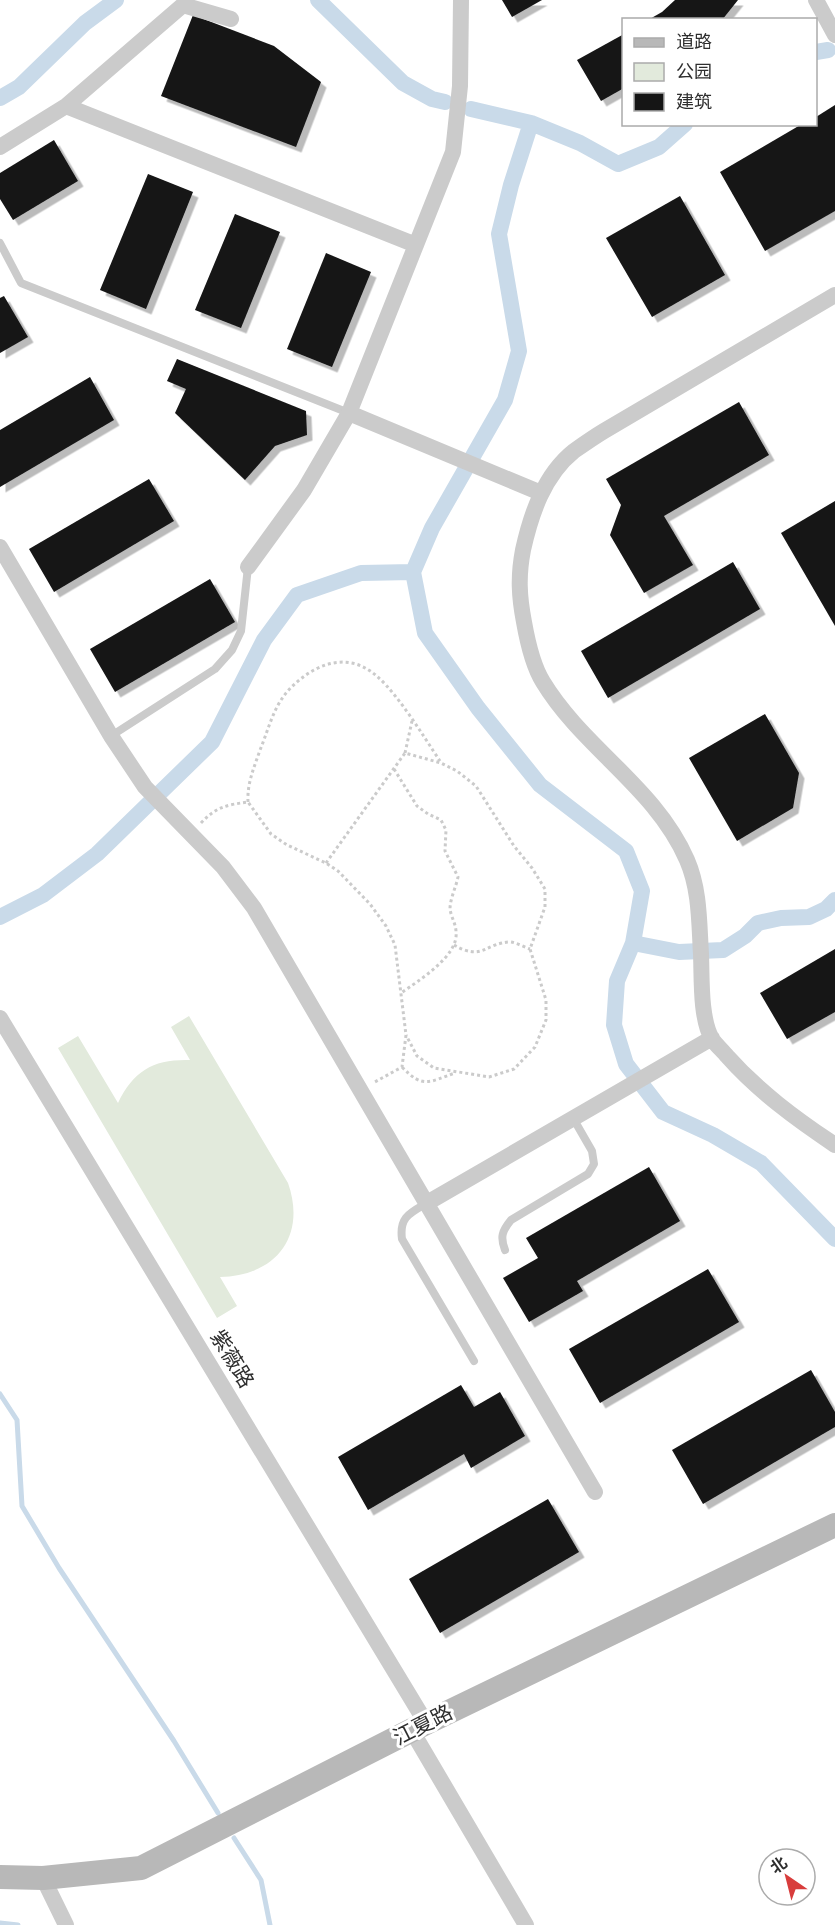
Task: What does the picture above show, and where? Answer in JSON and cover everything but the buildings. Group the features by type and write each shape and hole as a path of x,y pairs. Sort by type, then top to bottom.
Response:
{"street":[{"path":"248,567 304,490 349,413 453,152 460,86 461,0"},
{"path":"816,0 835,35"},
{"path":"0,147 66,106 183,5 231,18"},
{"path":"66,106 416,245"},
{"path":"835,295 604,431 572,453 552,475 541,493 529,523 520,564 518,594 527,638 542,680 569,718 650,800 670,828 688,861 698,895 704,1000 712,1038 743,1075 798,1121 835,1145"},
{"path":"349,413 541,493"},
{"path":"0,546 111,736 145,787 223,867 254,908 596,1492"},
{"name":"紫薇路","path":"0,1018 419,1727 526,1925"},
{"path":"427,1203 712,1038"},
{"name":"江夏路","path":"0,1877 44,1878 141,1868 419,1727 835,1525"},
{"path":"44,1878 65,1923"}],"lane":[{"path":"0,243 21,283 349,413"},
{"path":"111,736 215,669 232,650 241,631 248,567"},
{"path":"505,1250 501,1239 511,1220 588,1174 594,1164 592,1151 573,1118"},
{"path":"427,1203 408,1215 401,1228 402,1239 474,1361"}],"path":[{"path":"441,763 384,681 368,669 349,661 328,663 308,674 287,692 274,713 247,790 248,802 271,834 287,845 338,871 370,904 386,926 395,945 406,1035 402,1067 413,1079 427,1083 455,1072"},
{"path":"326,863 405,753 412,721"},
{"path":"405,753 441,763 457,771 476,786 514,846 545,889 545,907 530,949 546,1000 546,1020 535,1047 514,1069 489,1077 434,1068 417,1056 406,1035"},
{"path":"394,769 417,806 441,820 446,830 445,851 459,877 450,907 457,933 454,945 445,958 401,993"},
{"path":"190,834 211,813 226,805 248,802"},
{"path":"454,945 466,952 480,952 512,942 530,949"},
{"path":"361,1090 402,1067"}],"green space":[{"path":"189,1016 288,1183 293,1203 293,1220 282,1250 271,1261 256,1269 239,1275 220,1277 237,1306 217,1318 58,1048 78,1036 118,1103 131,1082 146,1069 156,1064 190,1060 171,1027"}],"waterway":[{"path":"0,98 19,87 85,23 116,0"},
{"path":"318,0 403,83 432,99 445,102"},
{"path":"817,52 828,50"},
{"path":"471,109 531,123 580,143 618,164 659,147 683,126"},
{"path":"531,123 511,185 499,234 519,351 505,400 432,528 413,572 425,633 478,708 540,785 626,851 642,891 633,943 617,981 614,1025 626,1064 663,1112 713,1135 761,1163 835,1239"},
{"path":"0,917 43,895 97,854 212,742 264,640 297,595 361,573 413,572"},
{"path":"633,943 679,952 723,950 745,936 758,923 781,918 809,917 826,909 835,900"},
{"path":"0,1394 17,1420 22,1506 59,1568 174,1741 218,1813"},
{"path":"234,1838 261,1880 270,1925"},
{"path":"0,1923 18,1925"}]}
